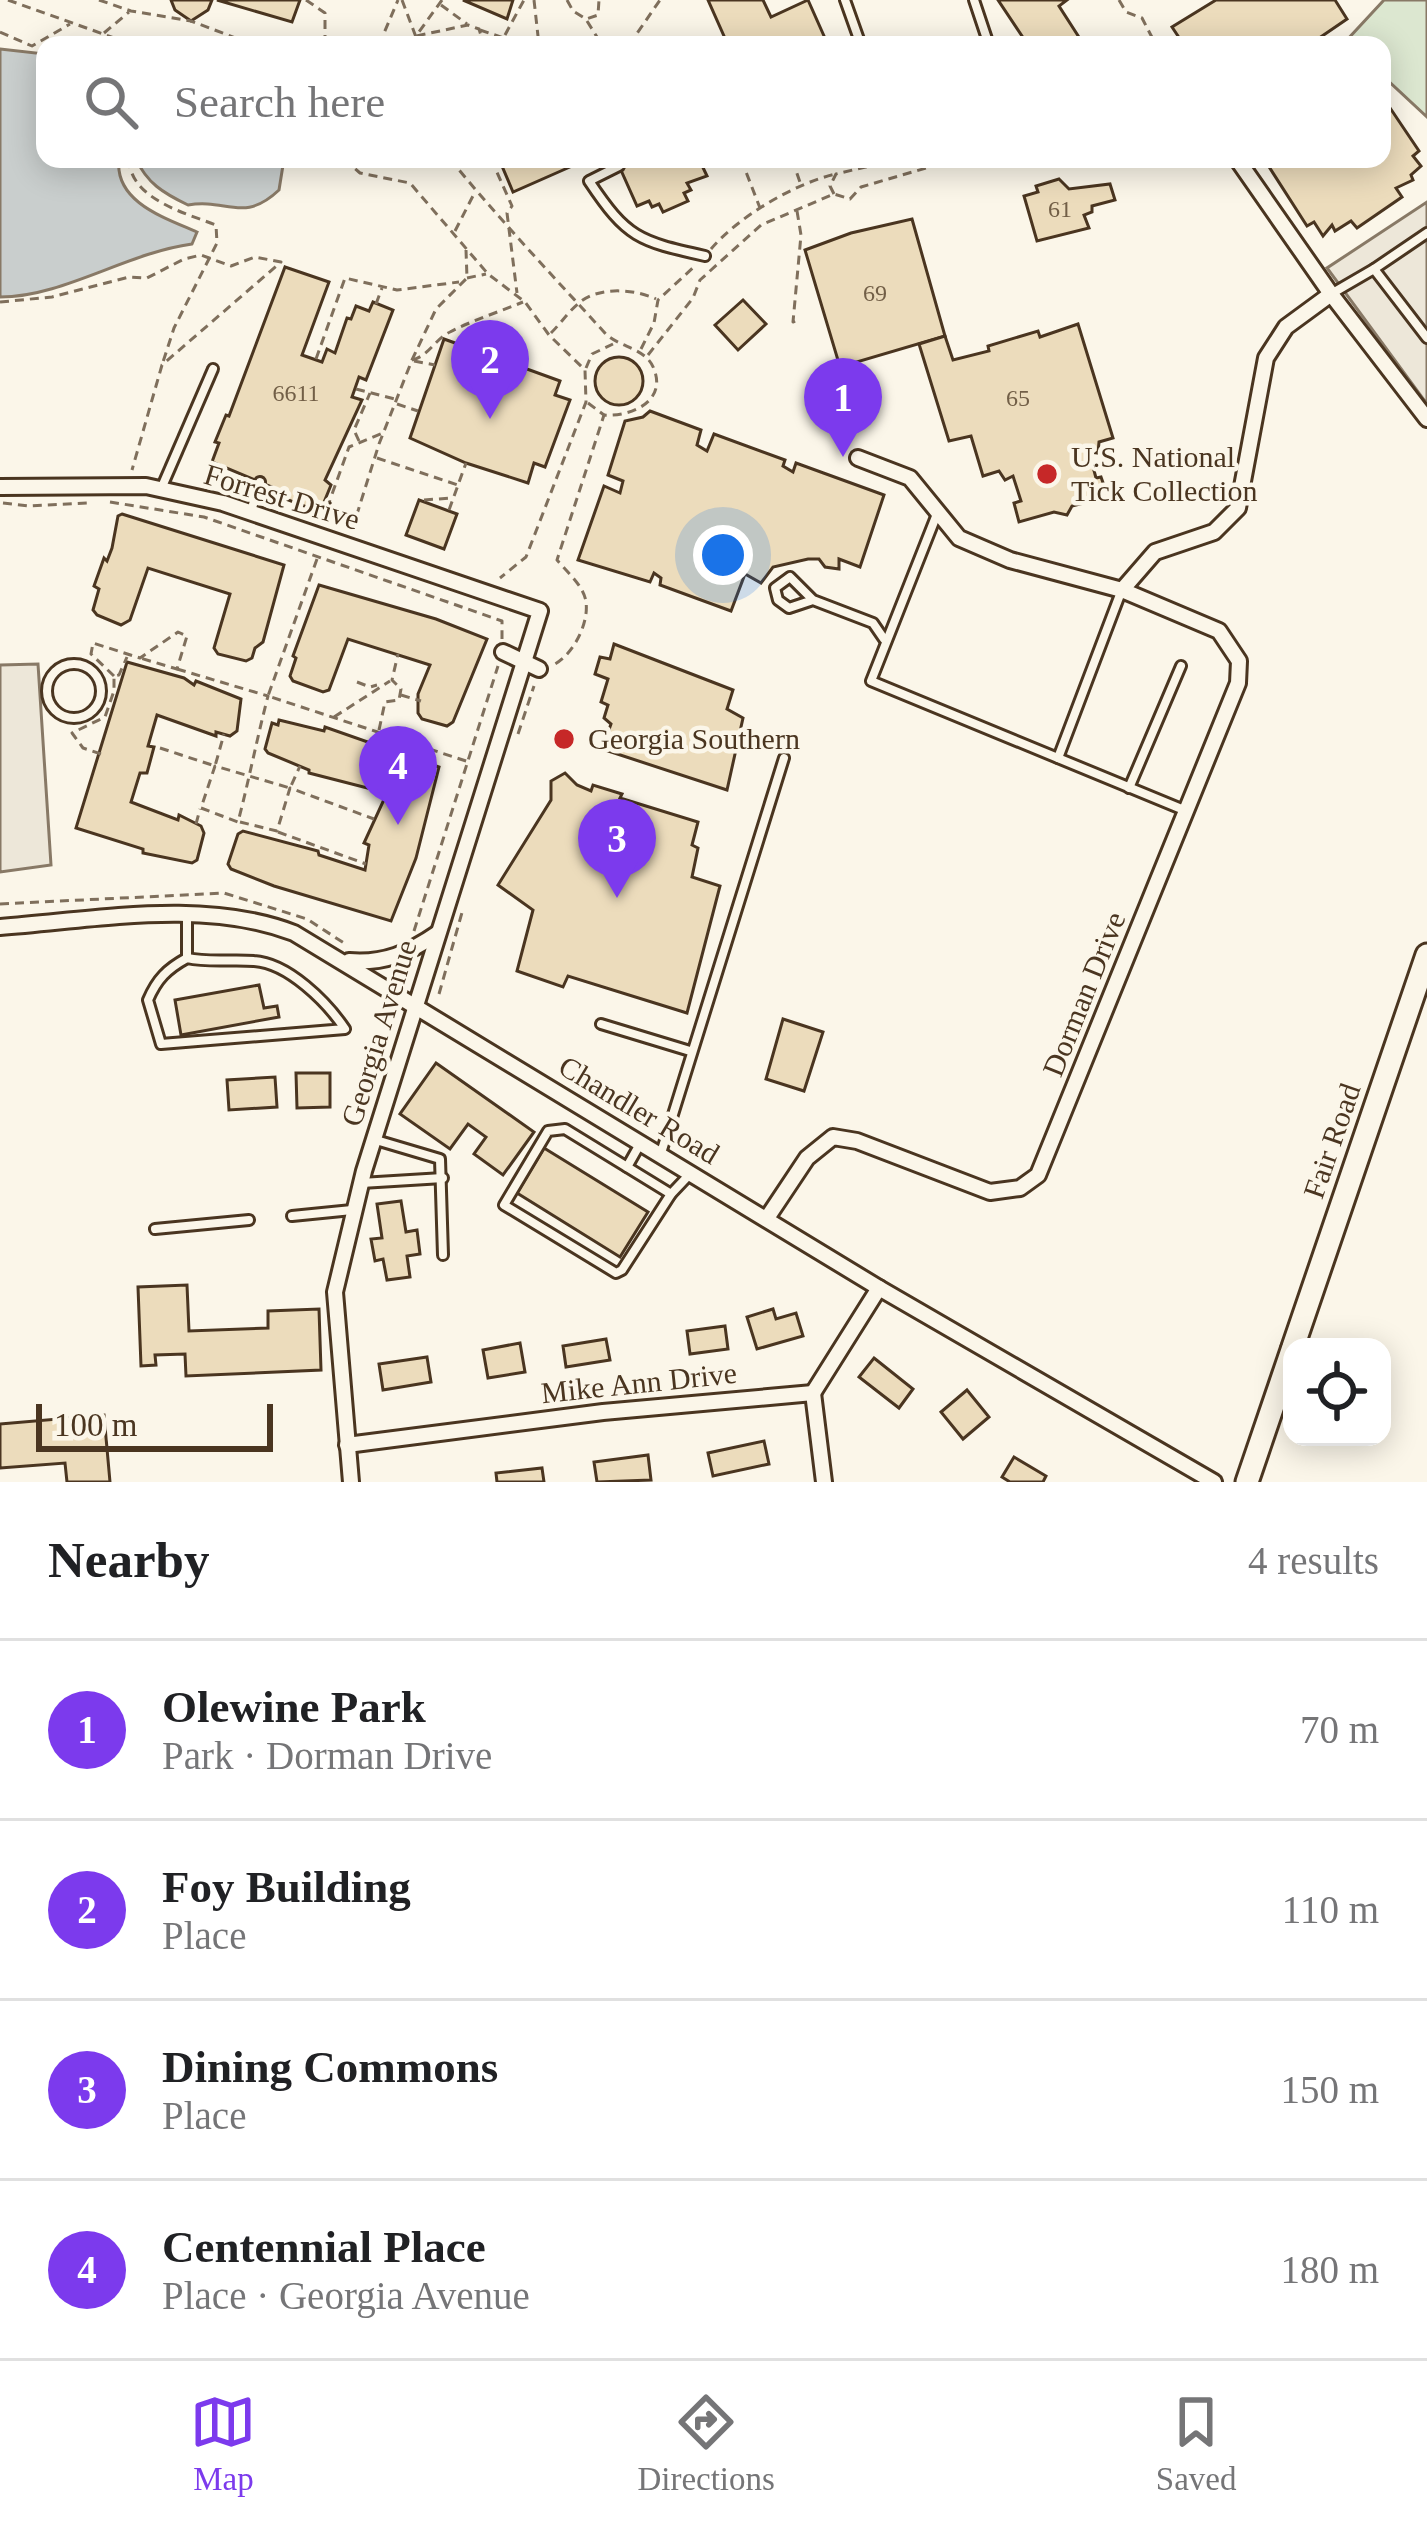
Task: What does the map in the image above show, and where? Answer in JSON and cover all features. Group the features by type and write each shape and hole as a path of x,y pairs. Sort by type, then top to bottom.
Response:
{"main road":[{"name":"Fair Road","path":"1296,1338 1427,955"},
{"name":"Fair Road","path":"1247,1482 1283,1377"}],"street":[{"path":"1243,168 1331,294 1427,419"},
{"path":"1122,590 1155,552 1214,532 1238,508 1266,358 1286,327 1331,294"},
{"name":"Dorman Drive","path":"767,1218 807,1159 833,1137 857,1141 991,1192 1020,1188 1038,1174 1238,683 1239,661 1219,632 1122,590 1010,560 959,538 910,478 858,458"},
{"name":"Forrest Drive","path":"0,487 161,489 251,512 540,611"},
{"name":"Georgia Avenue","path":"351,1482 335,1292 352,1210 540,611"},
{"path":"502,652 539,669"},
{"name":"Chandler Road","path":"0,927 187,914 254,918 294,933 879,1288 1214,1482"},
{"path":"343,960 386,960 438,933"},
{"path":"824,1482 813,1393 879,1288"},
{"name":"Mike Ann Drive","path":"347,1445 581,1414 813,1393"}],"lane":[{"path":"844,0 858,36"},
{"path":"974,0 986,36"},
{"path":"615,168 589,181 619,225 651,244 705,256"},
{"path":"1331,294 1427,233"},
{"path":"1374,269 1427,338"},
{"path":"161,489 213,369"},
{"path":"251,512 260,482"},
{"path":"938,512 871,681 1186,811"},
{"path":"813,600 789,608 778,600 775,588 790,577 813,600 873,623 884,640"},
{"path":"1058,758 1122,590"},
{"path":"84,665 99,680 100,700 86,716 65,716 50,702 49,682 63,666 84,665"},
{"path":"1129,788 1181,666"},
{"path":"660,1154 784,758"},
{"path":"187,914 187,958"},
{"path":"187,958 270,963 332,1008 345,1028 161,1044 148,1000 168,968 187,958"},
{"path":"601,1024 690,1051"},
{"path":"671,1194 565,1129 548,1131 504,1204 609,1272 622,1270 671,1194 691,1172"},
{"path":"374,1139 440,1159 443,1255"},
{"path":"627,1167 641,1143"},
{"path":"361,1183 443,1178"},
{"path":"292,1216 352,1210"},
{"path":"155,1228 249,1220"}],"path":[{"path":"8,0 108,36"},
{"path":"99,0 130,11 191,21 230,36"},
{"path":"306,0 326,13 325,36"},
{"path":"400,0 416,36"},
{"path":"383,36 400,0"},
{"path":"504,36 524,0"},
{"path":"534,0 537,36"},
{"path":"567,0 596,36"},
{"path":"586,20 598,15 599,0"},
{"path":"635,36 660,0"},
{"path":"1119,0 1126,12 1142,18 1151,36"},
{"path":"416,36 441,2 468,25 497,36"},
{"path":"102,34 130,11"},
{"path":"49,36 72,23"},
{"path":"416,36 468,25"},
{"path":"478,29 481,36"},
{"path":"0,32 36,44"},
{"path":"131,168 134,179 158,201 216,226 217,243 174,328 133,470"},
{"path":"354,168 410,183 488,274 517,294 548,335 585,370"},
{"path":"458,168 614,343 640,351 654,369 655,391 643,408 625,416 604,415 586,402"},
{"path":"495,168 512,206 507,213 517,294"},
{"path":"744,168 760,209"},
{"path":"795,168 802,187"},
{"path":"640,351 654,323 658,300 742,219 802,187 858,168"},
{"path":"646,358 693,298 700,280 760,225 834,194 850,199 861,187 927,168"},
{"path":"834,194 830,186 836,173"},
{"path":"454,234 476,190"},
{"path":"796,209 801,235 793,322 798,320"},
{"path":"351,534 412,360 436,309 465,280 466,248"},
{"path":"0,302 52,297 129,277 147,278 201,255 231,266 255,256 281,262 162,365"},
{"path":"316,359 345,278 397,290 488,274"},
{"path":"376,304 383,286"},
{"path":"548,335 578,303 611,291 645,293 658,300"},
{"path":"412,360 421,358 455,329 525,302"},
{"path":"500,578 526,557 586,402 585,370 592,354 614,343"},
{"path":"412,360 435,365"},
{"path":"356,389 418,411"},
{"path":"360,442 354,430 370,393"},
{"path":"518,734 539,669 566,658 583,624 586,602 576,581 556,560 604,415"},
{"path":"321,524 349,447 384,433"},
{"path":"375,458 458,485"},
{"path":"449,509 466,463"},
{"path":"331,465 340,470"},
{"path":"424,500 453,498"},
{"path":"0,502 29,506 105,502 204,517 502,621 502,652 413,933"},
{"path":"238,822 268,696 318,558"},
{"path":"140,658 178,632 187,636 177,669"},
{"path":"101,754 83,748 72,733 105,717 114,691 114,676 92,654 94,643 469,762"},
{"path":"114,676 119,675 128,653"},
{"path":"392,680 398,654"},
{"path":"357,682 370,687 392,680"},
{"path":"374,694 385,702 399,700 401,688 392,680"},
{"path":"333,717 374,694 379,684"},
{"path":"400,695 421,701"},
{"path":"378,732 385,702"},
{"path":"196,824 224,734"},
{"path":"160,748 374,819"},
{"path":"277,831 300,766"},
{"path":"201,808 366,864"},
{"path":"439,994 464,907"}],"green space":[{"path":"1384,0 1427,0 1427,117 1391,83 1391,36 1351,36"}],"shaded area":[{"path":"0,49 36,53 36,168 120,168 133,197 197,232 192,244 47,290 0,297"},
{"path":"141,168 283,168 279,190 245,208 188,205"},
{"path":"1427,202 1427,404 1327,268"},
{"path":"38,664 51,865 0,872 0,665"}],"building":[{"path":"171,0 212,0 208,10 191,21 175,10"},
{"path":"217,0 300,0 292,22"},
{"path":"463,0 513,0 507,19"},
{"path":"708,0 763,0 771,17 808,0 824,36 724,36"},
{"path":"998,0 1067,0 1059,6 1078,36 1022,36"},
{"path":"1216,0 1335,0 1347,19 1322,36 1178,36 1172,27"},
{"path":"1391,109 1419,151 1413,156 1421,166 1411,175 1413,180 1396,188 1402,197 1357,228 1351,221 1335,231 1332,225 1323,236 1314,222 1307,226 1270,168 1391,168"},
{"path":"503,168 568,168 513,192"},
{"path":"620,168 703,168 707,176 687,183 691,190 684,193 688,201 663,212 659,204 652,207 649,201 637,206"},
{"path":"1059,179 1069,189 1110,184 1115,200 1092,206 1092,212 1084,215 1089,228 1037,241 1024,196 1038,192 1036,186"},
{"path":"912,219 945,336 840,367 805,250"},
{"path":"285,267 329,282 302,355 322,362 327,349 335,353 356,306 369,311 373,302 393,310 366,380 359,377 352,397 362,400 325,480 331,485 320,512 270,493 272,487 212,462 219,443 215,442"},
{"path":"743,300 766,324 738,350 715,325"},
{"path":"1078,324 1113,438 1099,442 1098,453 1089,452 1096,478 1101,477 1108,497 1072,506 1067,515 1054,512 1019,522 1014,503 1021,501 1013,476 1005,480 999,471 983,476 971,436 949,441 919,344 945,336 953,360 1038,331 1040,337"},
{"path":"444,339 560,381 555,395 570,400 545,467 534,463 528,483 410,438"},
{"path":"619,357 636,364 643,381 636,398 619,405 602,398 595,381 602,364"},
{"path":"650,411 701,430 697,445 707,451 714,434 785,460 783,466 793,472 796,463 884,495 860,567 839,559 839,569 825,567 819,559 808,559 773,567 761,583 745,574 731,611 660,585 661,578 654,573 650,582 578,560 604,486 620,493 623,481 608,475 625,421"},
{"path":"419,500 457,514 444,549 406,535"},
{"path":"122,514 284,565 263,642 252,658 246,661 218,654 214,648 230,594 148,568 130,620 121,625 97,615 93,610 99,589 94,586"},
{"path":"319,585 487,639 453,722 447,726 422,719 418,713 418,694 430,665 348,639 329,690 293,681 293,656"},
{"path":"614,644 733,690 727,709 743,718 727,790 602,749 611,724 604,718 608,705 601,702 608,679 595,674 600,657 610,659"},
{"path":"127,662 241,699 237,731 230,736 216,732 216,736 157,715 148,746 154,747 147,773 140,773 131,802 201,826 204,833 192,863 143,853 143,849 76,828"},
{"path":"279,720 324,731 325,727 439,767 416,858 391,921 274,886 228,864 243,831 318,851 365,870 369,845 364,843 387,793 309,773 268,753 272,723 278,725"},
{"path":"565,773 591,791 593,785 698,822 692,877 720,886 687,1013 568,976 563,987 517,971 533,910 498,885 551,800 551,781"},
{"path":"259,985 264,1008 277,1006 279,1017 181,1035 175,1000"},
{"path":"783,1019 823,1032 804,1091 766,1079"},
{"path":"436,1063 534,1132 503,1175 474,1154 486,1137 468,1124 450,1149 400,1114"},
{"path":"296,1073 330,1073 330,1107 297,1108"},
{"path":"275,1077 277,1107 229,1110 227,1080"},
{"path":"544,1148 648,1212 620,1257 517,1193"},
{"path":"401,1201 406,1232 417,1230 420,1254 407,1256 410,1277 387,1280 383,1259 375,1261 371,1239 382,1238 377,1204"},
{"path":"187,1285 189,1331 268,1328 268,1311 319,1309 321,1370 186,1376 185,1354 155,1355 156,1365 141,1366 138,1287"},
{"path":"773,1309 776,1319 796,1313 803,1336 757,1349 747,1317"},
{"path":"725,1326 728,1349 690,1354 687,1331"},
{"path":"606,1339 610,1360 566,1367 563,1346"},
{"path":"520,1343 525,1372 488,1378 483,1350"},
{"path":"427,1357 431,1382 383,1390 379,1364"},
{"path":"874,1358 913,1389 899,1408 859,1377"},
{"path":"967,1390 989,1417 963,1439 941,1412"},
{"path":"104,1415 110,1482 67,1482 65,1463 0,1468 0,1424"},
{"path":"764,1441 769,1464 713,1476 708,1453"},
{"path":"648,1455 651,1480 597,1482 594,1462"},
{"path":"1014,1457 1046,1476 1043,1482 1010,1482 1002,1477"},
{"path":"542,1468 544,1482 497,1482 496,1473"}],"place":[{"name":"Foy Building","path":"490,419"},
{"name":"Olewine Park","path":"843,457"},
{"name":"U.S. National Tick Collection","path":"1047,474"},
{"name":"Georgia Southern","path":"564,739"},
{"name":"Centennial Place","path":"398,825"},
{"name":"Dining Commons","path":"617,898"}]}
